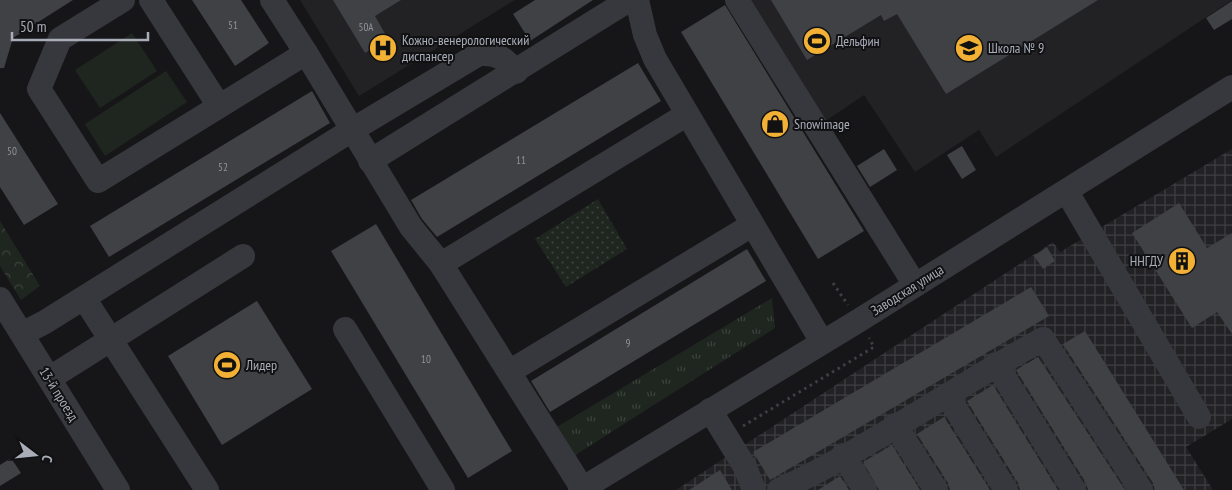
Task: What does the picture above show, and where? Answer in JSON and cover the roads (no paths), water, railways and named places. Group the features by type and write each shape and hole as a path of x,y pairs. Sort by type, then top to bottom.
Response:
{"street":[{"path":"123,0 60,39 38,89 98,181 306,53"},
{"path":"151,0 219,106"},
{"path":"272,0 411,227 441,264 581,489"},
{"path":"370,161 629,0"},
{"path":"637,0 645,35 655,59 686,115 822,342"},
{"path":"737,0 915,285"},
{"path":"0,322 22,334 84,298 352,130 479,54 494,54 504,58 516,72"},
{"name":"Заводская улица","path":"581,489 1067,192 1232,87"},
{"path":"441,264 686,115"},
{"path":"1067,192 1199,417"},
{"path":"509,372 752,225"},
{"path":"50,378 244,256"},
{"path":"84,298 207,490"},
{"name":"13-й проезд","path":"0,299 118,490"},
{"path":"345,329 443,490"},
{"path":"790,488 996,364 1043,340 1141,490"},
{"path":"996,364 1074,490"},
{"path":"947,395 1006,490"},
{"path":"710,410 745,467 756,490"},
{"path":"895,426 936,490"},
{"path":"843,456 865,490"}],"place":[{"name":"Дельфин","path":"817,41"},
{"name":"Кожно-венерологический диспансер","path":"383,48"},
{"name":"Школа № 9","path":"969,48"},
{"name":"Snowimage","path":"775,124"},
{"name":"ННГДУ","path":"1182,261"},
{"name":"Лидер","path":"227,365"}]}
